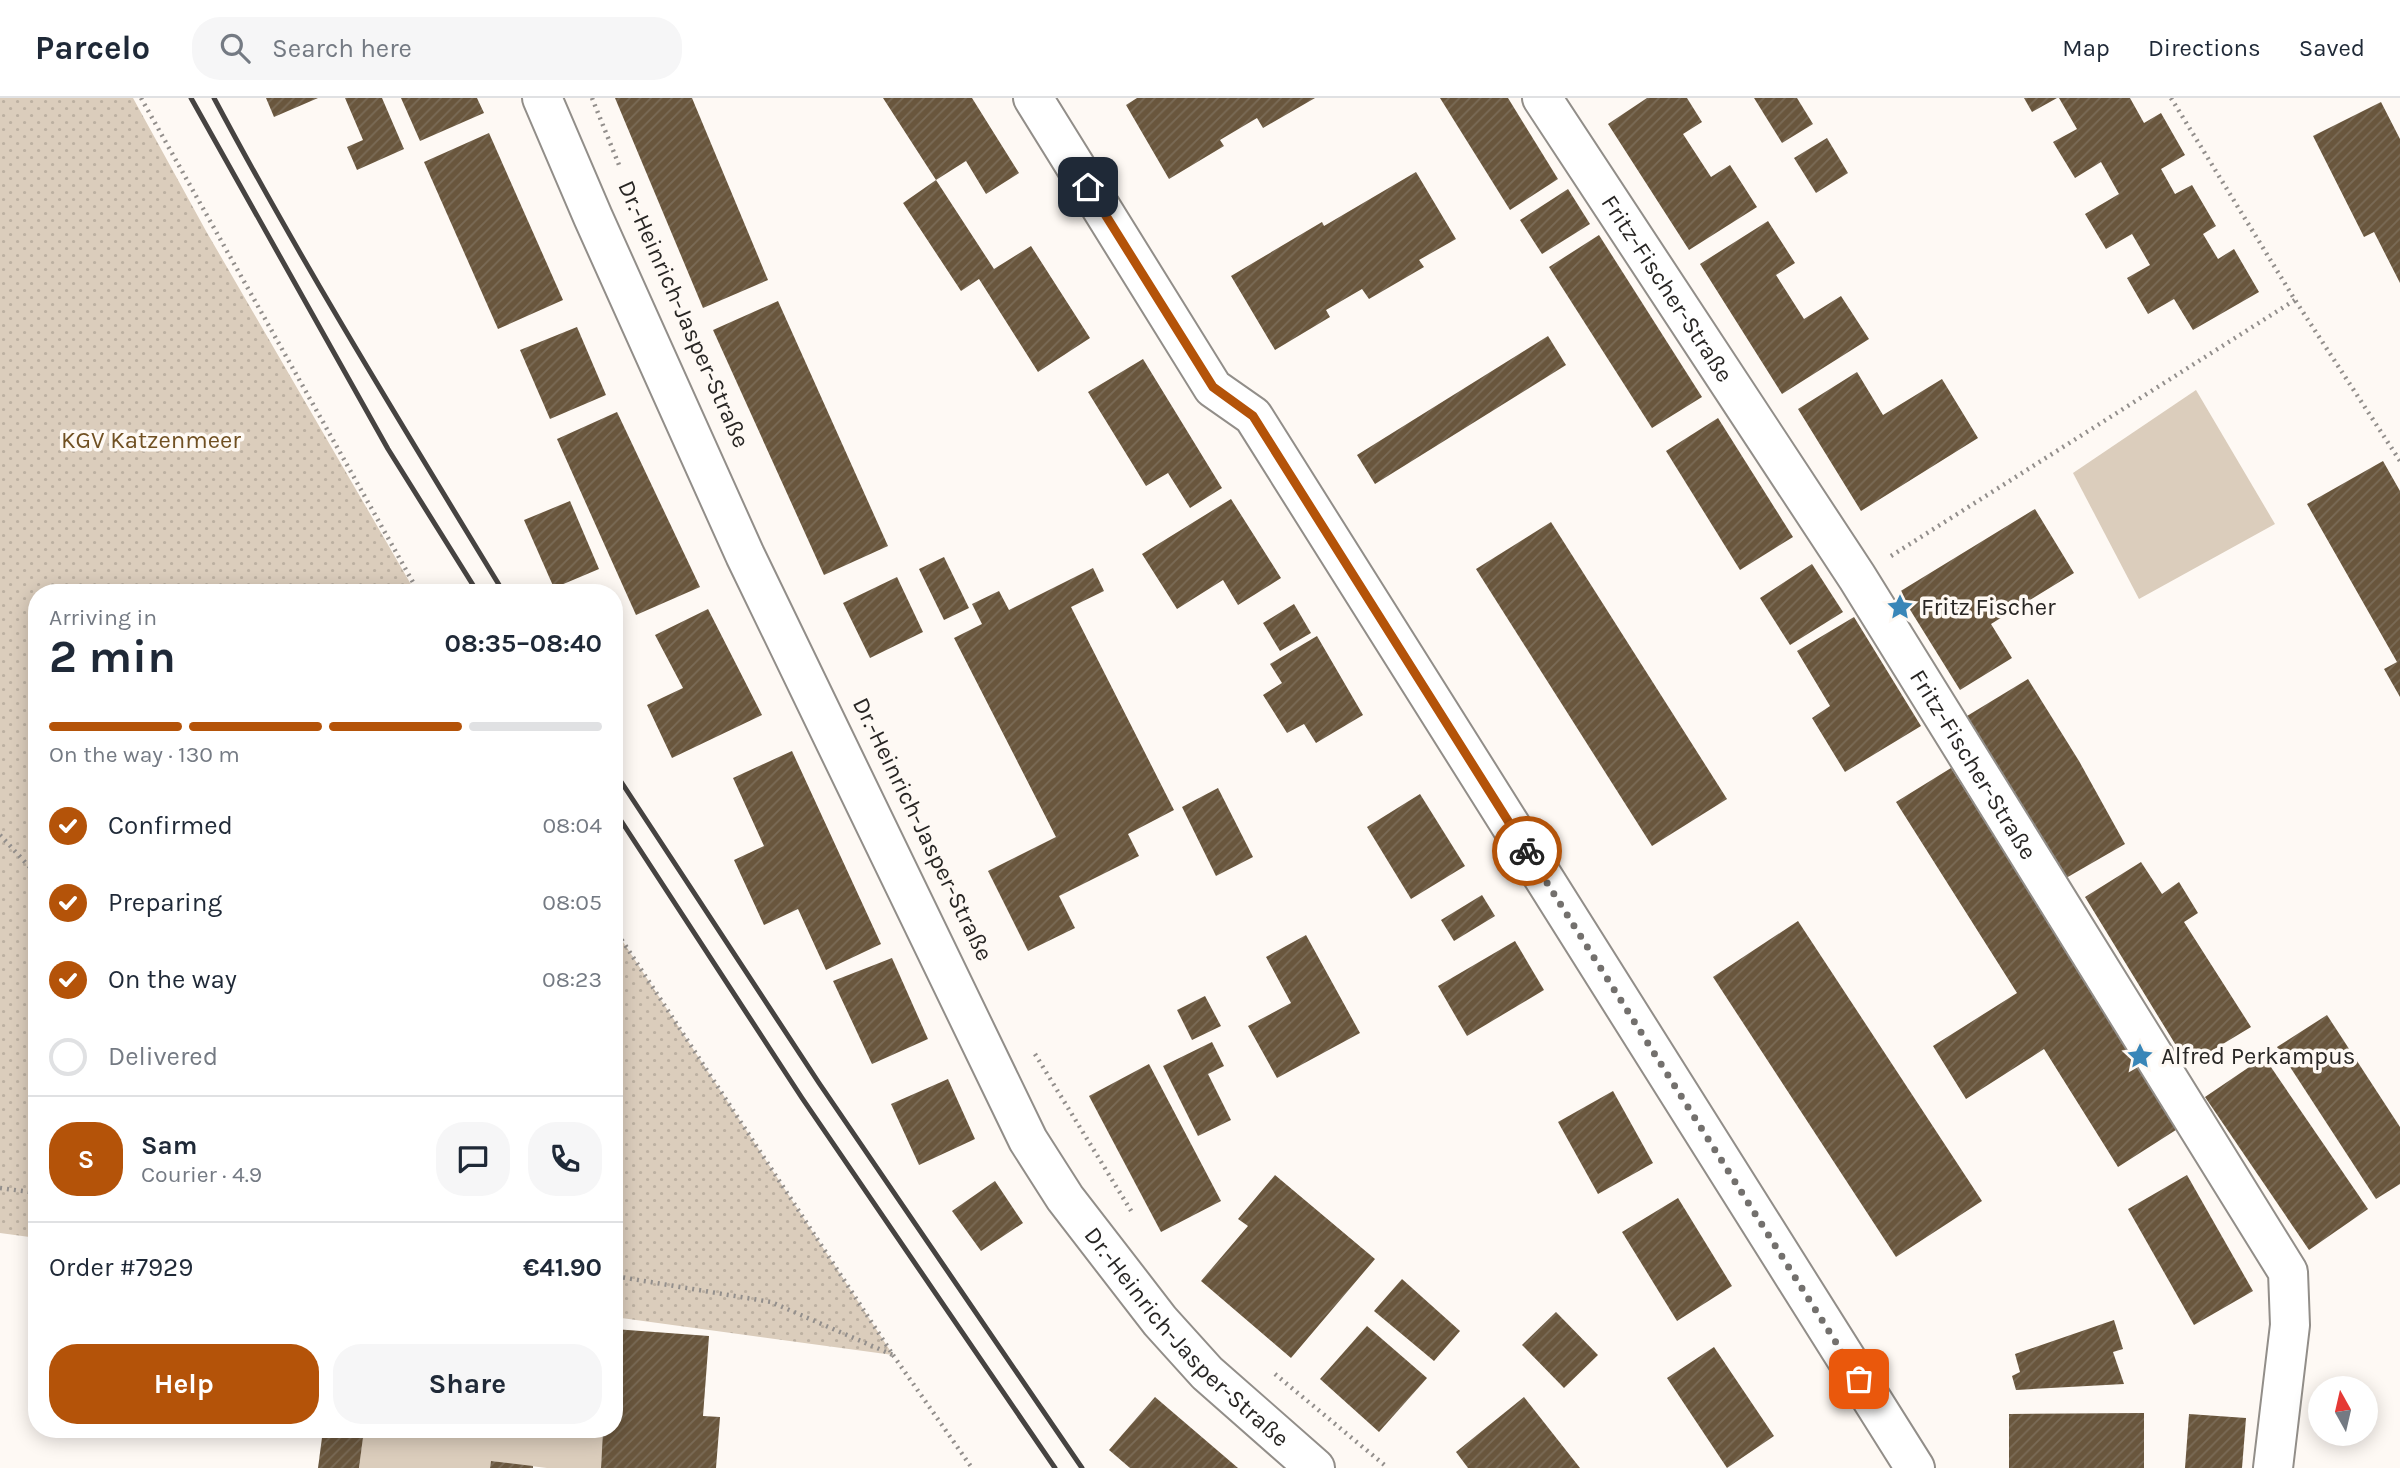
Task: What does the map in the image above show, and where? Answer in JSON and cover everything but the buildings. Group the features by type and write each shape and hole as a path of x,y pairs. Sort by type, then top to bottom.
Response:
{"street":[{"name":"Dr.-Heinrich-Jasper-Straße","path":"542,98 745,555 1028,1140 1065,1198 1160,1321 1207,1373 1315,1468"},
{"path":"1033,98 1213,387 1253,416 1915,1468"},
{"name":"Fritz-Fischer-Straße","path":"1542,98 1857,577 2288,1272 2290,1325 2273,1468"}],"path":[{"path":"141,98 414,584"},
{"name":"Dr.-Heinrich-Jasper-Straße","path":"592,98 619,166"},
{"path":"2171,98 2295,300 2400,461"},
{"path":"1857,577 2295,300"},
{"path":"0,835 28,865"},
{"path":"623,942 893,1355 972,1468"},
{"name":"Dr.-Heinrich-Jasper-Straße","path":"1034,1052 1139,1224"},
{"path":"0,1188 28,1192"},
{"path":"623,1277 771,1302 893,1355"},
{"name":"Dr.-Heinrich-Jasper-Straße","path":"1274,1373 1388,1468"}],"green space":[{"name":"KGV Katzenmeer","path":"0,98 133,98 206,231 411,584 28,584 28,1237 0,1233"},
{"path":"2196,390 2275,524 2139,599 2073,473"},
{"path":"623,942 893,1355 623,1318"},
{"path":"363,1438 603,1438 601,1468 547,1468 491,1461 490,1468 359,1468"}],"railway":[{"path":"191,98 388,449 472,584"},
{"path":"214,98 319,286 499,584"},
{"path":"623,785 819,1083 1082,1468"},
{"path":"623,824 802,1098 1055,1468"}],"way so far":[{"path":"1527,851 1859,1379"}],"place":[{"name":"Fritz Fischer","path":"1900,607"},
{"name":"Alfred Perkampus","path":"2140,1056"}],"route":[{"path":"1088,187 1213,387 1253,416 1527,851"}]}
